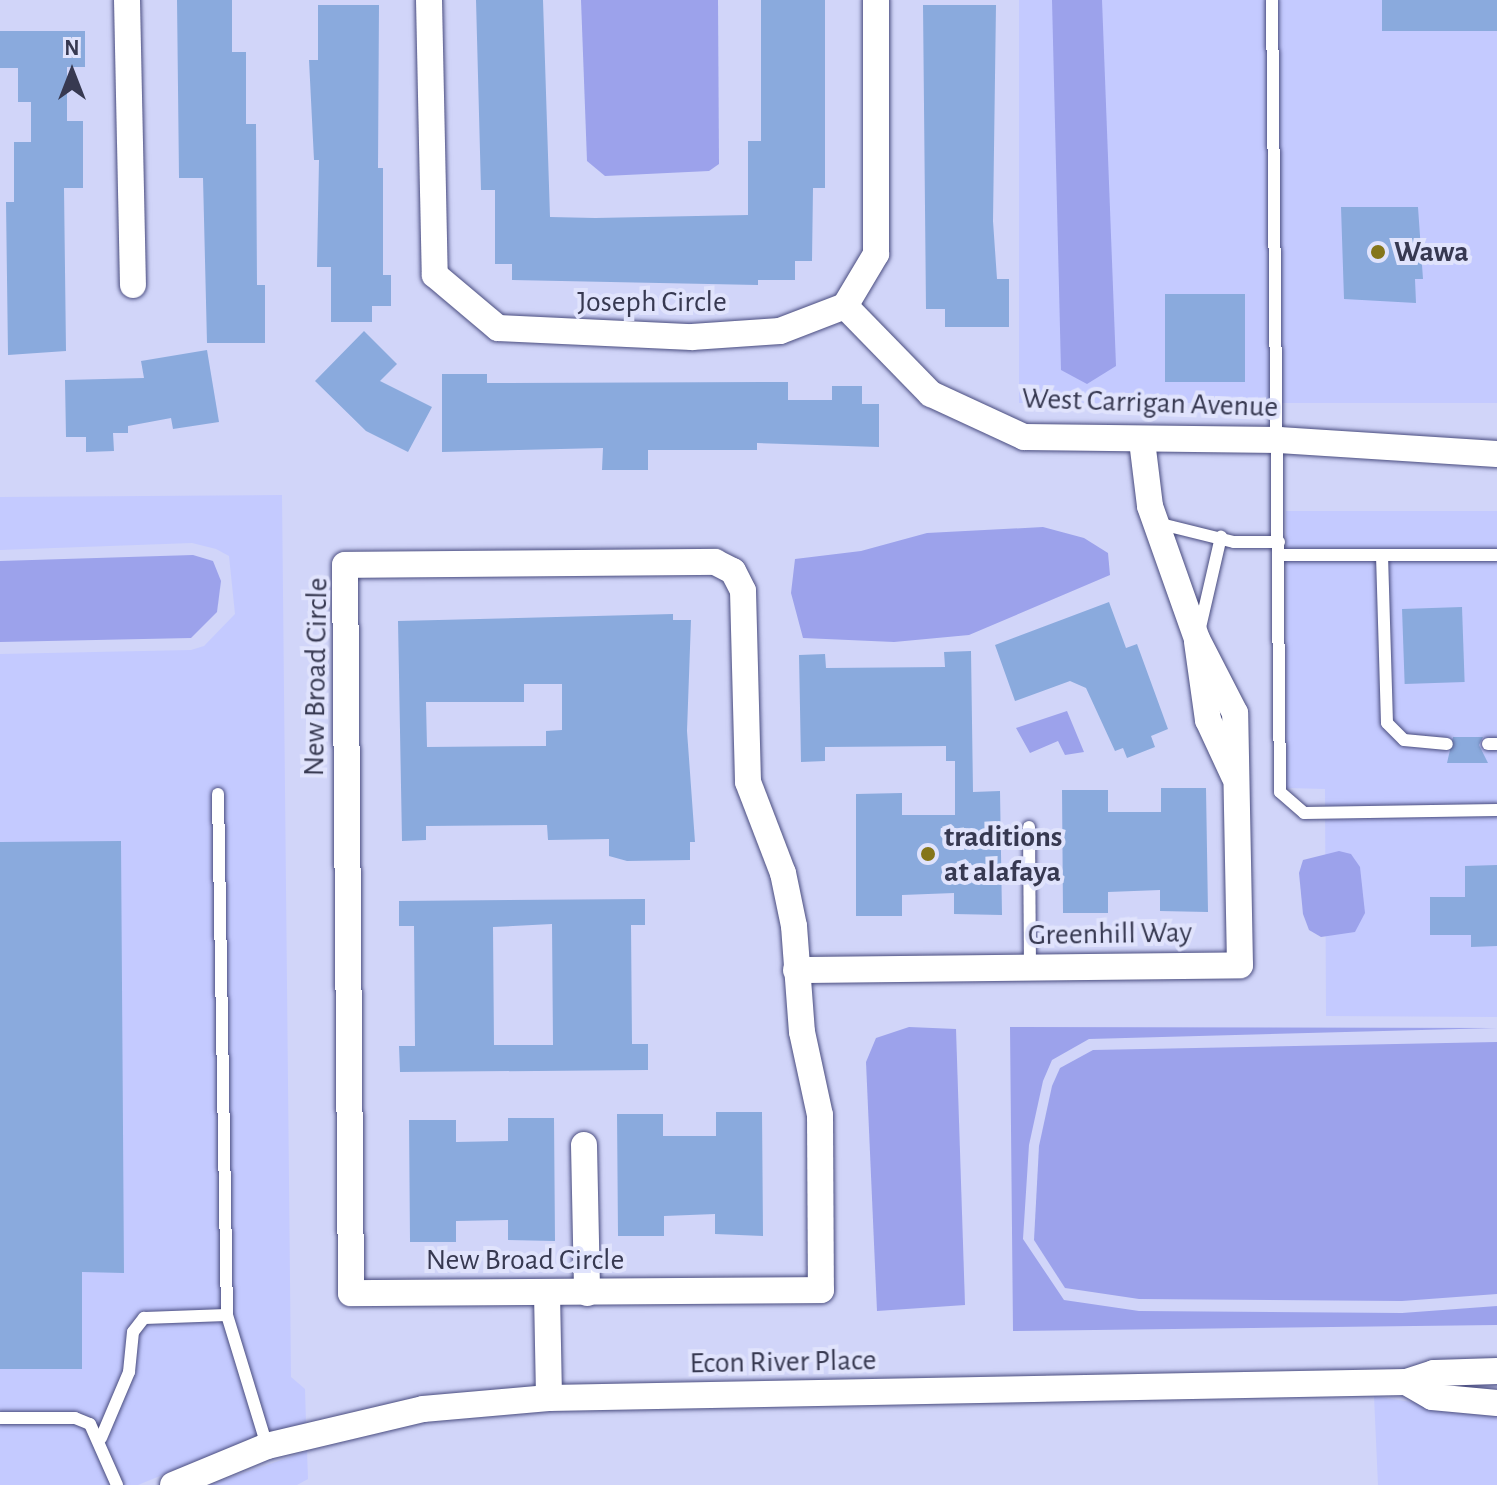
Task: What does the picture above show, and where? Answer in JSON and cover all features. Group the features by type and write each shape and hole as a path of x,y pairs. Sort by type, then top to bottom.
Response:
{"street":[{"path":"127,0 133,285"},
{"name":"Joseph Circle","path":"429,0 435,275 468,308 498,328 538,335 692,337 780,331 845,306"},
{"path":"845,306 876,254 876,0"},
{"name":"West Carrigan Avenue","path":"845,306 931,394 977,418 1024,437 1142,441 1279,440 1497,454"},
{"name":"Greenhill Way","path":"796,970 1240,965 1235,713 1197,639 1157,523 1142,441"},
{"name":"New Broad Circle","path":"715,562 733,571 743,591 748,782 783,873 796,970 820,1115 821,1290 351,1293 345,565 715,562"},
{"path":"584,1145 587,1293"},
{"path":"547,1293 549,1398"},
{"name":"Econ River Place","path":"173,1485 267,1446 423,1409 549,1398 1406,1382 1434,1373 1497,1371"},
{"name":"Econ River Place","path":"1406,1382 1432,1397 1497,1403"}],"lane":[{"path":"1272,0 1279,440 1280,792 1287,804 1304,813 1497,810"},
{"path":"1157,523 1279,548 1382,555 1497,555"},
{"path":"1197,639 1221,537"},
{"path":"1382,555 1387,723 1404,740 1447,744"},
{"path":"218,794 227,1315 267,1446"},
{"path":"1029,827 1030,967"},
{"path":"101,1438 129,1372 133,1332 144,1318 227,1315"},
{"path":"0,1418 75,1418 101,1438 117,1485"}],"shaded area":[{"path":"581,0 718,0 719,164 709,171 605,176 587,161"},
{"path":"1019,0 1497,0 1497,403 1019,403"},
{"path":"1052,0 1102,0 1116,366 1087,384 1061,370"},
{"path":"282,495 291,1377 305,1389 306,1423 265,1433 138,1485 0,1485 0,654 191,650 204,646 235,614 229,556 216,549 192,543 0,550 0,497"},
{"path":"1286,511 1497,511 1497,1017 1326,1016 1325,789 1287,788"},
{"path":"1043,527 1084,538 1108,553 1110,575 969,635 894,642 803,638 791,593 795,559 861,551 927,533"},
{"path":"193,555 213,561 221,581 217,612 191,638 0,642 0,561"},
{"path":"1067,711 1084,752 1065,755 1058,741 1030,753 1016,728"},
{"path":"1339,851 1351,854 1360,867 1365,913 1355,932 1321,937 1309,930 1303,914 1299,873 1303,860"},
{"path":"909,1027 956,1029 965,1305 877,1311 866,1062 876,1038"},
{"path":"1010,1027 1497,1028 1089,1039 1052,1060 1043,1081 1029,1145 1023,1239 1064,1300 1139,1311 1402,1313 1497,1306 1497,1325 1013,1331"},
{"path":"1497,1042 1497,1294 1402,1301 1139,1299 1065,1288 1034,1240 1039,1146 1052,1086 1060,1068 1093,1050"},
{"path":"1374,1396 1497,1416 1497,1485 1378,1485"},
{"path":"307,1451 308,1479 297,1485 209,1485"}],"building":[{"path":"177,0 232,0 232,52 246,52 246,124 256,124 257,285 265,285 265,343 207,343 203,178 179,178"},
{"path":"476,0 543,0 550,217 595,218 748,215 748,141 761,141 761,0 825,0 825,188 813,188 812,261 795,261 795,280 758,280 758,285 512,280 512,264 495,264 495,190 481,190"},
{"path":"1382,0 1497,0 1497,31 1382,31"},
{"path":"318,5 379,5 378,168 383,168 383,275 391,275 391,306 372,306 372,322 331,322 331,267 317,267 319,160 314,160 309,60 318,60"},
{"path":"923,5 996,5 993,221 997,279 1009,279 1009,327 945,327 945,309 926,309"},
{"path":"0,31 85,31 85,67 67,67 67,121 83,121 83,188 64,188 66,351 8,355 6,202 14,202 14,142 31,142 31,102 18,102 18,68 0,68"},
{"path":"1341,207 1418,207 1423,279 1415,279 1416,303 1344,299"},
{"path":"1165,294 1245,294 1245,382 1165,382"},
{"path":"364,331 397,364 380,381 432,407 408,452 366,431 315,381"},
{"path":"207,350 219,422 173,429 171,418 128,426 128,433 113,433 114,451 86,452 86,437 66,437 65,380 144,378 141,361"},
{"path":"442,374 487,374 487,383 788,382 788,400 832,400 832,386 862,386 862,404 879,404 879,447 757,443 757,450 648,450 648,470 602,470 603,448 442,452"},
{"path":"1109,602 1126,648 1137,644 1168,729 1151,736 1155,747 1127,758 1123,748 1115,751 1086,688 1070,681 1015,701 995,645"},
{"path":"1462,607 1465,682 1405,684 1402,609"},
{"path":"673,614 673,620 691,620 687,731 695,842 690,842 690,860 627,861 609,856 609,839 548,840 547,825 426,826 426,840 402,841 398,621","holes":["524,684 562,684 562,730 546,731 546,746 427,747 426,702 524,702"]},
{"path":"971,651 973,792 1000,791 1002,915 954,914 954,893 902,895 902,916 856,916 856,794 902,793 902,815 955,815 955,761 946,761 946,746 825,747 825,761 801,762 799,655 825,654 826,668 945,667 944,652"},
{"path":"1453,737 1483,737 1479,745 1488,763 1447,763"},
{"path":"1161,788 1206,788 1208,912 1160,911 1160,890 1108,892 1108,913 1063,913 1062,790 1108,790 1108,812 1161,812"},
{"path":"121,841 124,1273 82,1272 82,1369 0,1369 0,842"},
{"path":"1497,865 1497,946 1471,947 1471,935 1430,935 1430,897 1465,897 1465,866"},
{"path":"645,899 645,925 631,925 632,1044 648,1044 648,1070 400,1072 399,1046 415,1046 414,926 399,926 399,901","holes":["552,924 553,1045 494,1045 493,927"]},
{"path":"716,1112 762,1112 763,1236 715,1234 715,1214 664,1216 664,1236 618,1236 617,1114 663,1114 663,1136 716,1136"},
{"path":"508,1118 554,1118 555,1241 508,1240 508,1220 456,1221 456,1242 410,1242 409,1120 456,1120 456,1142 508,1141"}],"place":[{"name":"Wawa","path":"1378,252"},
{"name":"traditions at alafaya","path":"928,854"}]}
